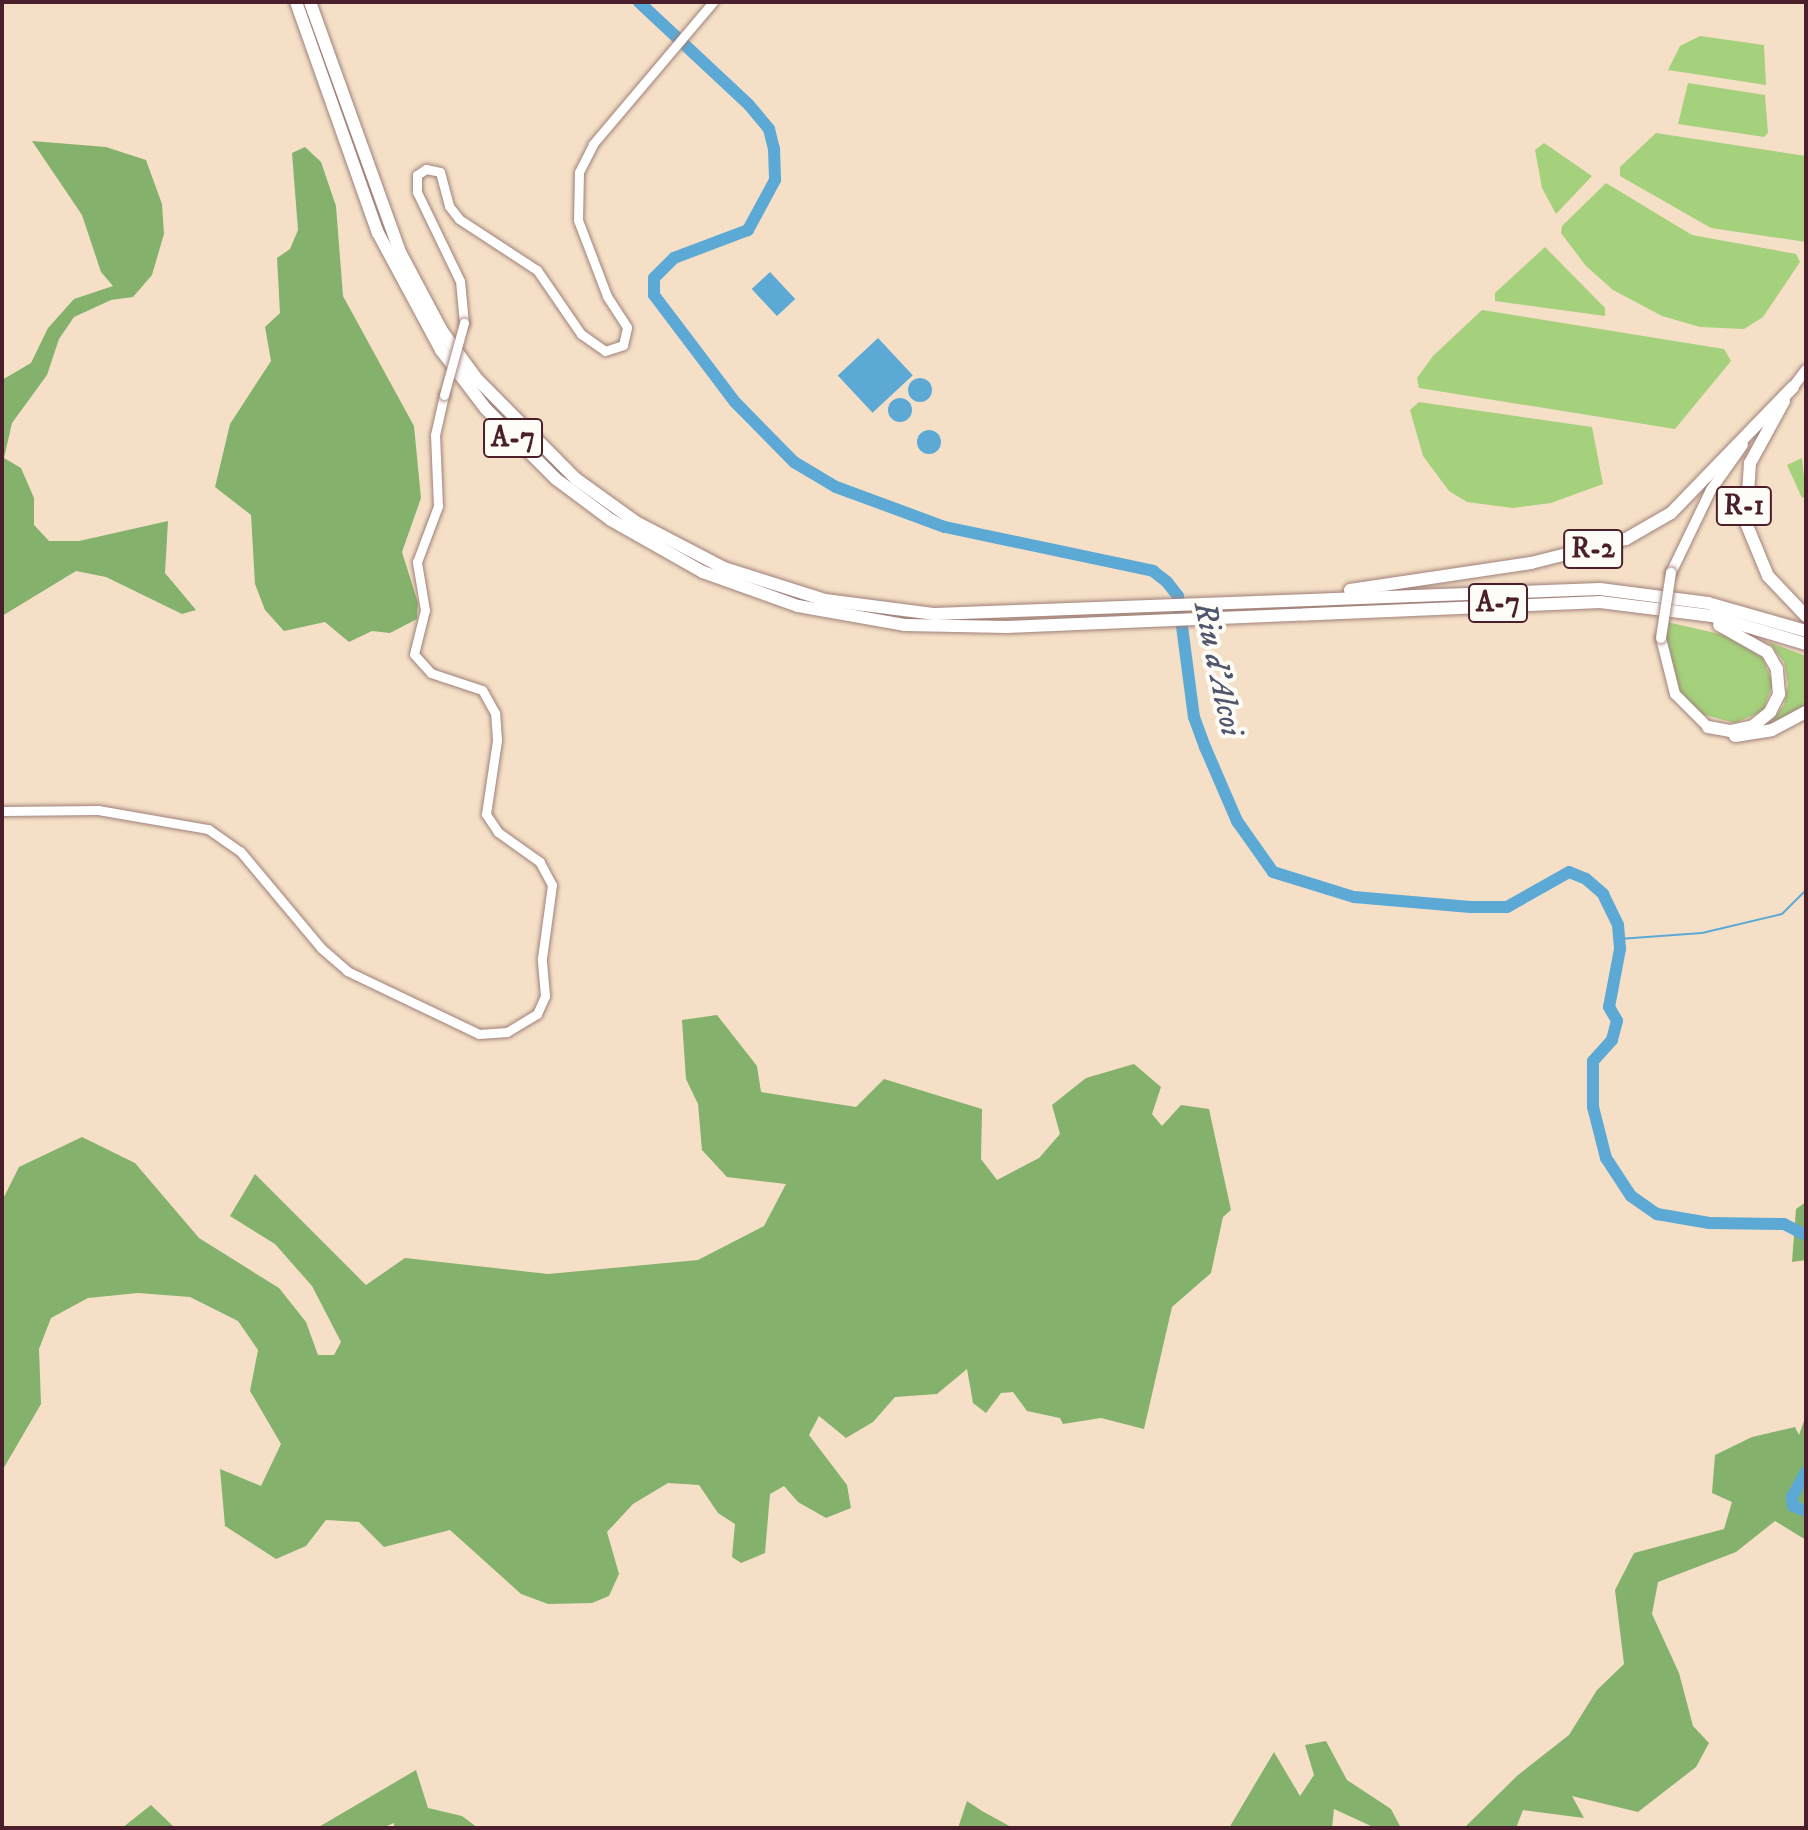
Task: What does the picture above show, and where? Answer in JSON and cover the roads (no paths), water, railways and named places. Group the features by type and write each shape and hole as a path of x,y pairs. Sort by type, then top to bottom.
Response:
{"highway":[{"name":"A-7","path":"296,2 329,85 378,233 410,300 465,383 524,450 611,520 703,572 798,606 1007,627 1336,600 1600,589 1695,601 1806,631"},
{"name":"A-7","path":"310,2 339,75 380,202 418,288 477,379 520,428 576,479 664,538 759,581 865,614 998,615 1246,602"},
{"name":"R-2","path":"1246,602 1336,600 1626,539 1682,503 1753,423 1793,387"},
{"name":"R-1","path":"1793,387 1750,463 1744,504 1757,557 1777,590 1806,616"},
{"name":"A-7","path":"1336,600 1534,601 1683,611 1806,644"},
{"path":"1683,611 1756,642 1777,669 1779,694 1763,720 1744,729 1708,727"},
{"path":"1708,727 1746,736 1772,730 1806,712"}],"main road":[{"path":"1708,727 1675,694 1661,638 1671,573 1711,490 1752,433 1806,370"}],"street":[{"path":"2,811 98,810 208,829 240,851 321,948 347,971 479,1034 507,1032 537,1014 545,996 542,958 552,885 540,862 498,832 486,814 497,740 495,713 482,690 431,673 414,654 425,610 417,562 438,506 435,435 464,323 460,281 417,192 417,175 426,169 440,172 449,206 459,219 537,270 581,334 605,351 623,345 627,327 607,296 578,220 577,180 593,144 713,2"}],"water":[{"path":"770,272 795,299 777,316 752,289"},
{"path":"878,338 913,375 873,413 838,376"},
{"path":"920,378 931,385 932,390 925,401 920,402 909,395 908,390 915,379"},
{"path":"900,398 911,405 912,410 905,421 900,422 889,415 888,410 895,399"},
{"path":"929,430 938,433 941,442 938,451 929,454 920,451 917,442 920,433"}],"waterway":[{"name":"Riu d'Alcoi","path":"639,2 749,105 769,129 774,149 775,180 748,230 674,258 654,278 654,295 735,402 794,462 836,487 945,527 1153,571 1167,582 1178,596 1194,717 1237,821 1273,872 1354,897 1471,907 1507,907 1569,872 1586,879 1603,894 1618,925 1620,949 1609,1007 1617,1021 1612,1040 1593,1061 1593,1107 1606,1158 1631,1196 1657,1214 1709,1223 1784,1224 1806,1235"},
{"path":"1619,939 1702,933 1782,914 1806,890"},
{"name":"Riu d'Alcoi","path":"1806,1472 1792,1497 1793,1506 1806,1511"}]}
